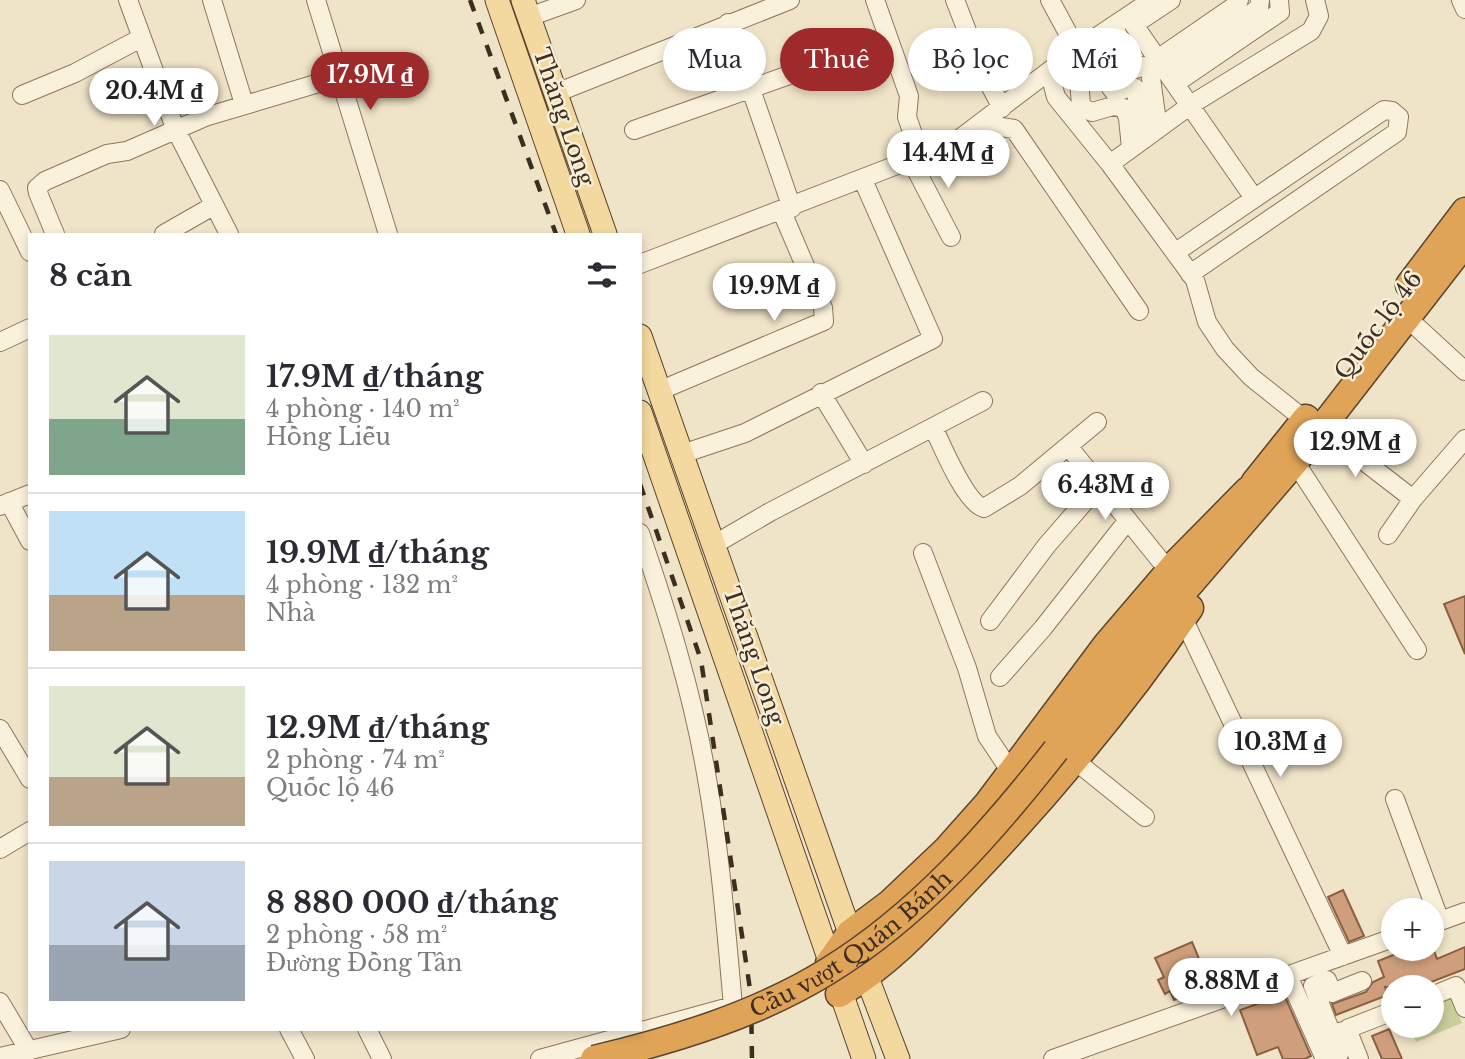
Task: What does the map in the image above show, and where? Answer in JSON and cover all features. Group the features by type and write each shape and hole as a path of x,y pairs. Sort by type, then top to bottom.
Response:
{"highway":[{"name":"Quốc lộ 46","path":"1251,500 1295,462 1313,424 1465,211"},
{"name":"Quốc lộ 46","path":"1064,754 1141,641 1251,500 1465,243"},
{"path":"829,963 850,933 890,903 947,849 1011,772 1106,645 1171,569 1251,500"},
{"path":"839,994 868,977 904,948 1020,825 1064,754 1183,618 1251,500"},
{"name":"Cầu vượt Quán Bánh","path":"594,1059 671,1038 751,1010 827,972 866,946 916,905 1064,754"}],"main road":[{"name":"Thăng Long","path":"497,0 578,233"},
{"name":"Thăng Long","path":"526,9 606,233"},
{"name":"Thăng Long","path":"642,348 650,395 682,454 850,933 898,1059"},
{"name":"Thăng Long","path":"642,418 714,619 839,994 864,1059"}],"street":[{"path":"128,0 175,128 228,233"},
{"path":"212,0 244,104"},
{"path":"316,0 388,233"},
{"path":"526,9 576,0"},
{"path":"556,93 790,0"},
{"path":"876,0 884,28"},
{"path":"955,0 983,72 1002,108"},
{"path":"1050,0 1064,28"},
{"path":"1114,28 1152,0"},
{"path":"1128,28 1171,0"},
{"path":"1167,70 1239,0"},
{"path":"1167,70 1259,8 1260,0"},
{"path":"1167,70 1280,12 1279,0"},
{"path":"1110,164 1192,104 1311,31 1319,16 1315,0"},
{"path":"1461,0 1465,9"},
{"path":"728,23 730,28"},
{"path":"1134,24 1192,104 1254,198"},
{"path":"22,95 75,73 141,37"},
{"path":"894,56 909,96 907,117 916,158 951,237"},
{"path":"1142,67 1150,71 1144,139"},
{"path":"55,233 38,193 39,185 107,154 127,151 175,128 244,104 339,77"},
{"path":"642,263 787,210 954,143 1047,77"},
{"path":"634,130 740,91"},
{"path":"650,395 824,321 823,308 787,210 752,91"},
{"path":"1053,91 1191,274 1207,322 1225,349 1251,377 1413,499"},
{"path":"1080,91 1081,107 1092,113 1113,106 1124,108 1144,139"},
{"path":"1136,91 1144,139"},
{"path":"1176,252 1384,110 1392,111 1399,117 1397,132 1191,274"},
{"path":"971,131 988,125 1006,125 1014,129 1139,311"},
{"path":"682,454 745,433 933,337 863,180"},
{"path":"0,190 28,248"},
{"path":"166,233 213,206"},
{"path":"1406,317 1465,372"},
{"path":"0,342 28,329"},
{"path":"821,393 864,464"},
{"path":"715,544 983,401"},
{"path":"933,427 976,505 984,508 1020,485 1097,422"},
{"path":"1388,535 1413,499 1465,439"},
{"path":"1068,446 1171,569"},
{"path":"1295,462 1417,650"},
{"path":"989,621 1048,545 1101,484"},
{"path":"28,495 4,504 28,538"},
{"path":"1000,677 1128,520"},
{"path":"642,539 674,636 706,772 721,870 733,1006 642,1029"},
{"path":"923,553 967,668 987,736 1011,772"},
{"path":"1183,618 1343,956"},
{"path":"0,729 28,776"},
{"path":"1064,754 1145,817"},
{"path":"1395,799 1428,898"},
{"path":"0,849 28,832"},
{"path":"1444,919 1465,912"},
{"path":"1053,1059 1073,1055 1381,942"},
{"path":"1289,978 1341,1056"},
{"path":"1341,1056 1340,1032 1325,996 1362,981"},
{"path":"1444,991 1456,986 1465,1008"},
{"path":"0,1002 29,1051"},
{"path":"1340,1032 1381,1016"},
{"path":"0,1057 113,1031"},
{"path":"290,1031 305,1059"},
{"path":"368,1031 382,1059"},
{"path":"542,1059 631,1032 638,1059"}],"green space":[{"path":"1451,996 1462,1023 1444,1030 1444,999"}],"building":[{"path":"1465,596 1465,654 1444,604"},
{"path":"1343,890 1364,936 1349,942 1328,897"},
{"path":"1192,942 1212,990 1199,995 1197,990 1174,1000 1170,991 1165,994 1158,980 1164,977 1155,958"},
{"path":"1465,947 1465,969 1444,977 1383,975 1378,961 1444,961 1444,956"},
{"path":"1381,978 1381,998 1336,1015 1332,1004 1366,992 1373,982"},
{"path":"1282,990 1311,1056 1305,1059 1283,1059 1278,1047 1257,1055 1240,1010 1260,1003 1258,998"},
{"path":"1381,1032 1381,1038 1393,1038 1402,1059 1382,1059 1372,1036"}],"railway":[{"path":"470,0 556,233"},
{"path":"642,490 701,660 751,996 752,1059"}]}
